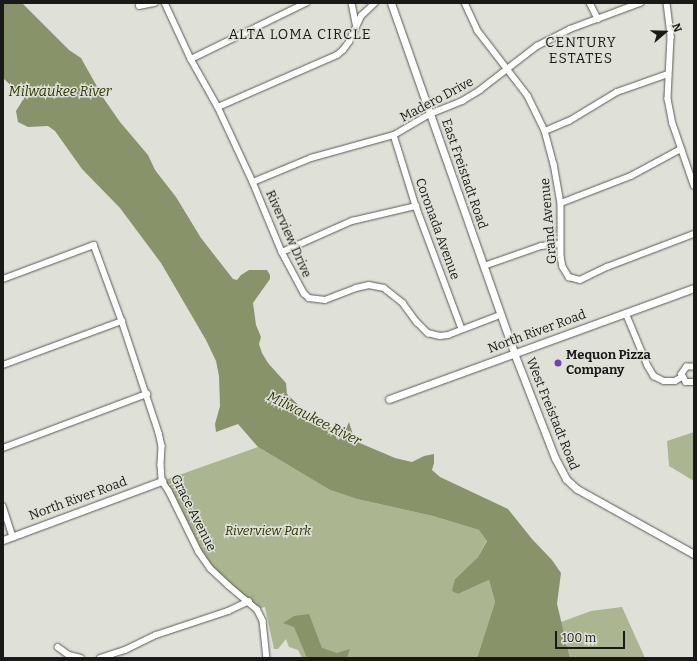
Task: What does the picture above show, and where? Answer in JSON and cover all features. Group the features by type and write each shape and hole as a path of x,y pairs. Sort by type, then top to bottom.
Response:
{"street":[{"path":"139,6 155,3"},
{"name":"Riverview Drive","path":"165,3 191,59 218,107 253,182 282,252 300,287 309,298 325,300 356,288 377,286 384,288 395,295 428,333 440,336 500,315"},
{"path":"191,59 306,3"},
{"path":"352,3 356,25"},
{"path":"218,107 337,55 349,42 361,16 375,3"},
{"name":"East Freistadt Road","path":"390,3 514,353"},
{"name":"Grand Avenue","path":"465,3 478,31 528,96 545,131 554,164 561,203 560,244 562,262 565,272 569,277 576,281 607,267 694,234"},
{"path":"590,3 598,19"},
{"name":"Madero Drive","path":"253,182 311,158 394,135 430,114 462,101 480,90 537,46 570,29 640,3"},
{"path":"667,3 671,37 668,74 670,111 681,149 694,185"},
{"path":"545,131 569,121 617,92 668,74"},
{"name":"Coronada Avenue","path":"394,135 416,206 462,329"},
{"path":"561,203 631,176 681,149"},
{"path":"282,252 352,221 416,206"},
{"path":"484,266 541,246 560,244"},
{"name":"Grace Avenue","path":"3,279 94,245 147,394 162,446 160,466 162,481 199,552 210,568 228,586 257,609 262,621 267,658"},
{"name":"North River Road","path":"389,399 694,288"},
{"path":"626,313 654,376 664,381 675,381 682,377 684,369 690,366 694,367"},
{"path":"3,365 122,321"},
{"name":"West Freistadt Road","path":"514,353 555,458 566,479 578,489 694,554"},
{"path":"682,377 688,383 694,382"},
{"path":"3,448 147,394"},
{"name":"North River Road","path":"3,540 162,481"},
{"path":"3,506 13,536"},
{"path":"100,658 132,647 156,635 228,611 248,601"},
{"path":"58,647 69,655 81,658"}],"green space":[{"path":"694,432 694,481 669,466 667,441"},
{"name":"Riverview Park","path":"258,447 330,490 357,499 433,516 479,530 487,540 478,557 455,579 458,594 489,580 495,602 477,658 302,658 298,650 289,647 286,639 278,649 274,649 265,607 257,609 210,568 162,481"},
{"path":"622,607 645,658 570,658 561,622 591,611"}],"water":[{"name":"Milwaukee River","path":"3,3 22,3 69,50 81,58 104,99 120,122 148,155 155,170 176,197 201,238 233,279 237,280 241,275 249,270 267,270 270,275 270,279 253,303 256,325 261,337 259,344 268,363 286,383 287,394 314,420 334,429 346,429 349,422 355,441 395,458 412,462 424,456 434,454 432,470 440,477 508,509 532,539 552,560 561,573 557,604 570,658 477,658 495,602 489,580 458,594 452,591 455,579 478,557 487,541 479,530 433,516 357,499 330,490 258,447 238,424 216,432 215,424 220,406 219,376 216,361 206,340 161,263 120,208 82,169 55,131 48,126 28,127 18,122 16,111 24,98 3,78"},
{"path":"309,614 322,648 337,653 350,649 347,658 307,658 294,627 283,623 294,616"}],"place":[{"name":"Mequon Pizza Company","path":"558,363"}],"district":[{"name":"ALTA LOMA CIRCLE","path":"300,35"},
{"name":"CENTURY ESTATES","path":"581,52"}]}
